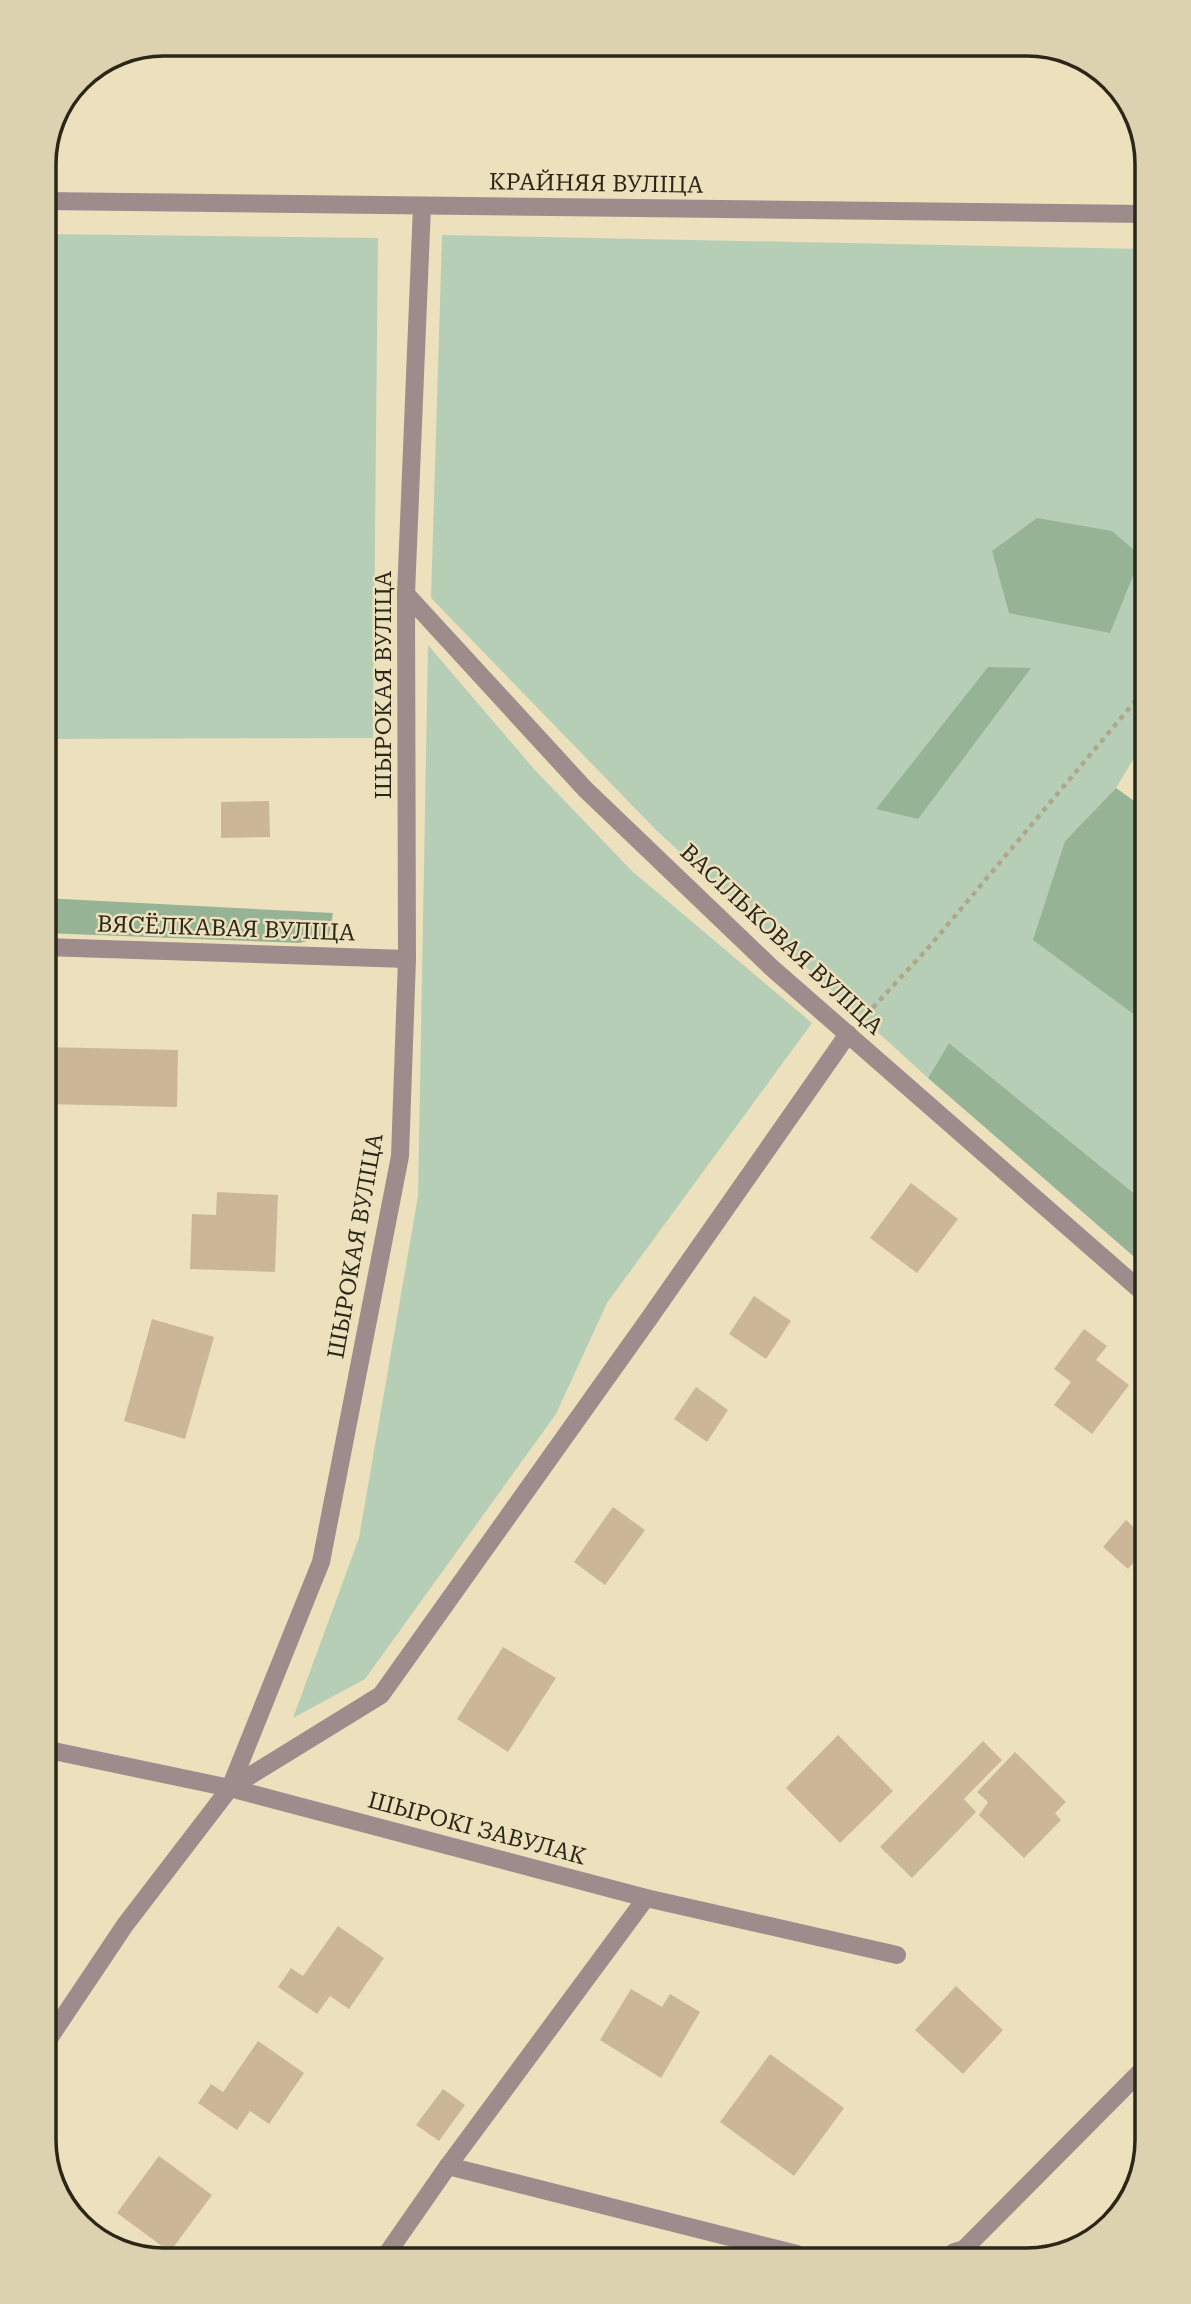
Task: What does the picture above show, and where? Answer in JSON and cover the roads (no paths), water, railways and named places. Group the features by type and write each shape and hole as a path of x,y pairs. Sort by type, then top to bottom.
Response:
{"street":[{"name":"КРАЙНЯЯ ВУЛІЦА","path":"56,201 1135,214"},
{"name":"ШЫРОКАЯ ВУЛІЦА","path":"56,2028 125,1925 230,1788 321,1562 400,1156 407,959 406,594 422,206"},
{"name":"ВАСІЛЬКОВАЯ ВУЛІЦА","path":"406,594 585,789 772,968 1135,1285"},
{"name":"ВЯСЁЛКАВАЯ ВУЛІЦА","path":"56,947 407,959"},
{"path":"230,1788 381,1695 848,1034"},
{"name":"ШЫРОКІ ЗАВУЛАК","path":"56,1752 230,1788 646,1898 897,1955"},
{"path":"391,2248 448,2166 646,1898"},
{"path":"965,2248 1135,2077"},
{"path":"448,2166 773,2248"}]}
